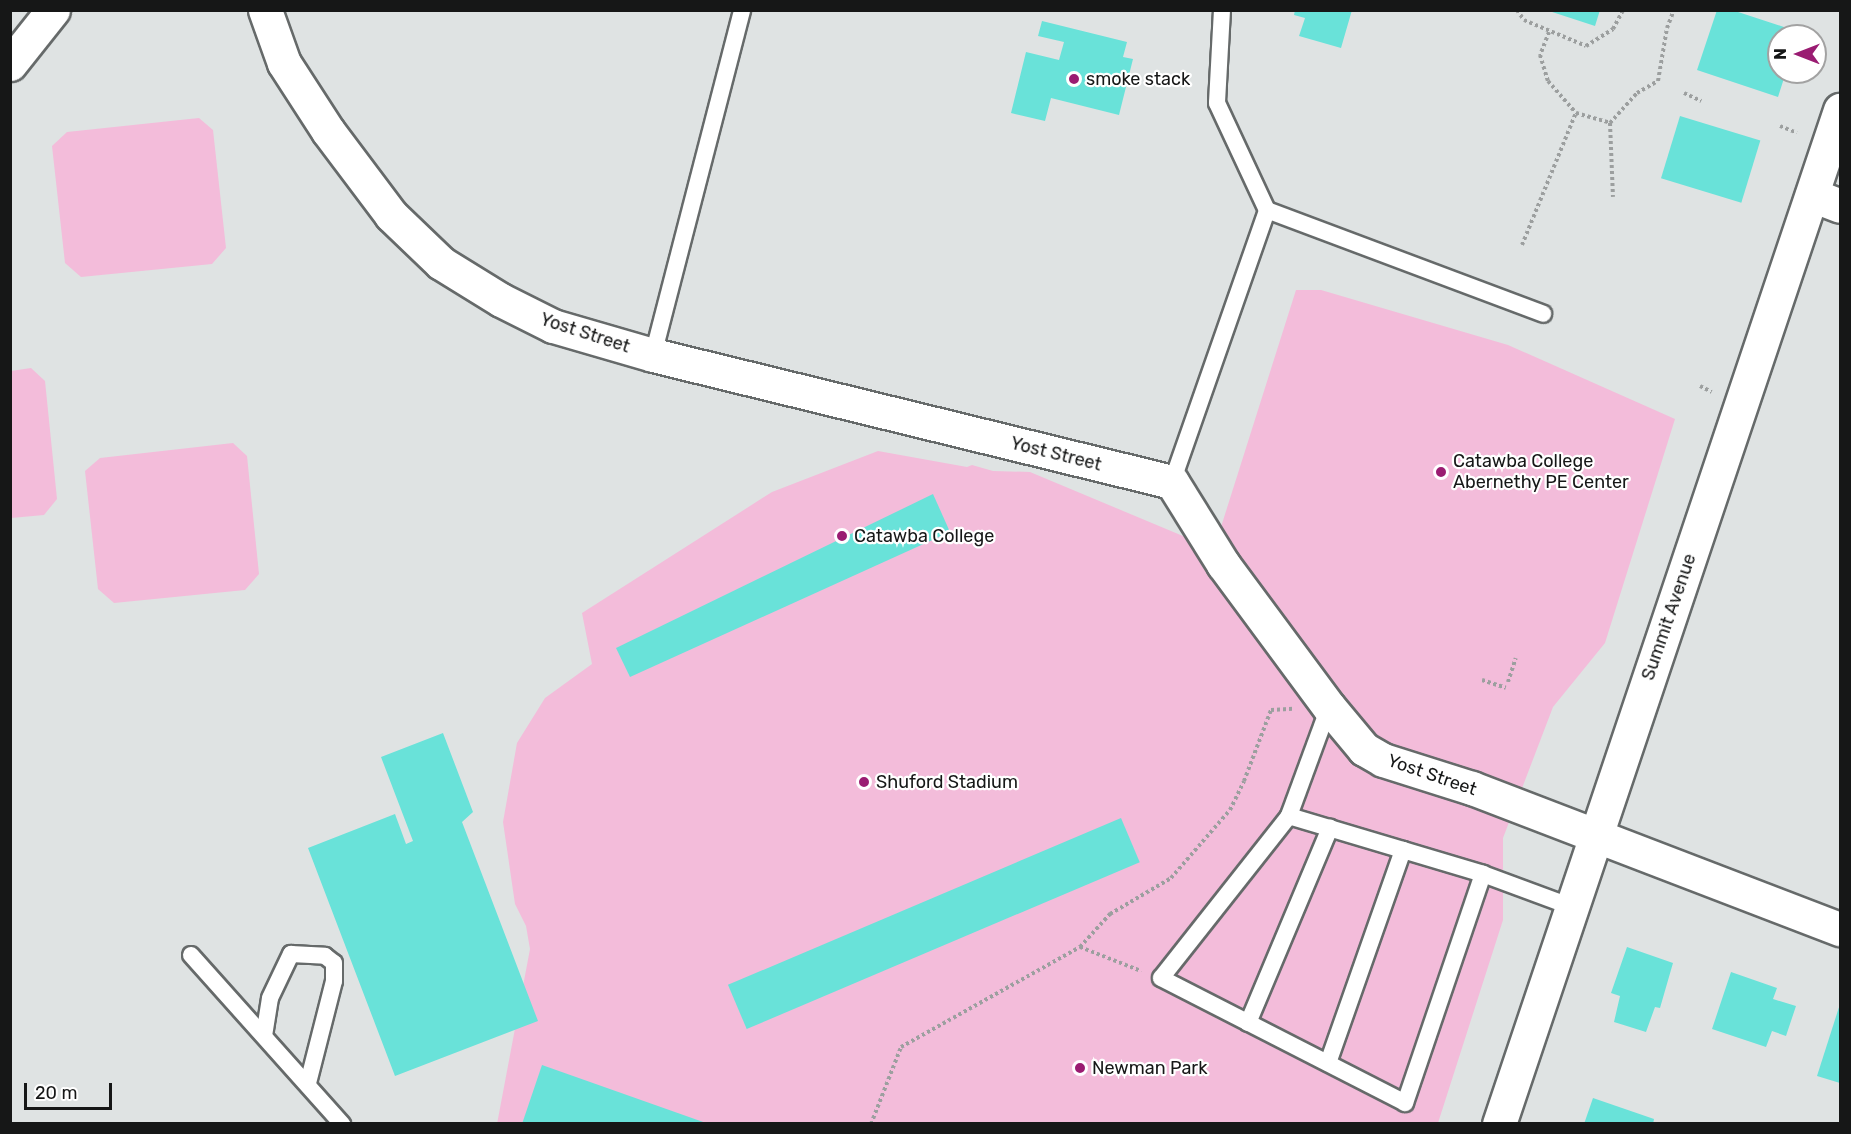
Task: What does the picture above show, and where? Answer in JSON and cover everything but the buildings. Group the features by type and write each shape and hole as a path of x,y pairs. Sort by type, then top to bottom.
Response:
{"street":[{"path":"10,64 53,10"},
{"name":"Yost Street","path":"265,10 284,63 328,131 391,215 441,262 501,300 553,326 653,355 1172,482 1223,564 1329,707 1364,748 1383,760 1472,788 1840,928"},
{"name":"Summit Avenue","path":"1499,1124 1595,835 1826,200 1840,110"}],"lane":[{"path":"653,355 742,10"},
{"path":"1172,482 1267,210 1217,103 1222,10"},
{"path":"1267,210 1543,314"},
{"path":"1329,707 1289,816 1161,978 1405,1103 1483,874"},
{"path":"1289,816 1483,874 1572,907"},
{"path":"1248,1023 1330,828"},
{"path":"1328,1063 1403,850"},
{"path":"264,1036 270,998 291,954 325,956 334,963 334,981 308,1083"},
{"path":"191,956 308,1083 342,1124"}],"path":[{"path":"1517,10 1524,20 1586,46 1613,29 1623,10"},
{"path":"1612,197 1610,123 1637,93 1658,81 1667,28 1674,10"},
{"path":"1549,32 1540,55 1548,81 1576,113 1610,123"},
{"path":"1684,93 1701,100"},
{"path":"1522,244 1576,113"},
{"path":"1780,126 1797,133"},
{"path":"1700,386 1712,392"},
{"path":"1508,682 1516,658"},
{"path":"1482,680 1506,688"},
{"path":"871,1124 901,1047 1080,947 1110,914 1171,878 1230,810 1244,782 1271,710 1329,707"},
{"path":"1080,947 1161,978"}],"shaded area":[{"path":"199,118 213,130 226,248 212,264 81,277 65,263 52,146 67,132"},
{"path":"1296,290 1321,290 1508,345 1675,419 1605,643 1553,707 1503,838 1503,920 1438,1123 497,1124 530,949 526,926 515,904 503,822 517,743 545,698 592,664 582,613 772,492 878,451 967,467 972,465 993,471 1030,472 1214,549"},
{"path":"31,368 45,381 57,499 44,515 11,518 11,371"},
{"path":"233,443 247,456 259,574 245,590 114,603 98,589 85,471 100,458"}],"place":[{"name":"smoke stack","path":"1074,79"},
{"name":"Catawba College Abernethy PE Center","path":"1441,472"},
{"name":"Catawba College","path":"842,536"},
{"name":"Shuford Stadium","path":"864,782"},
{"name":"Newman Park","path":"1080,1068"}]}
